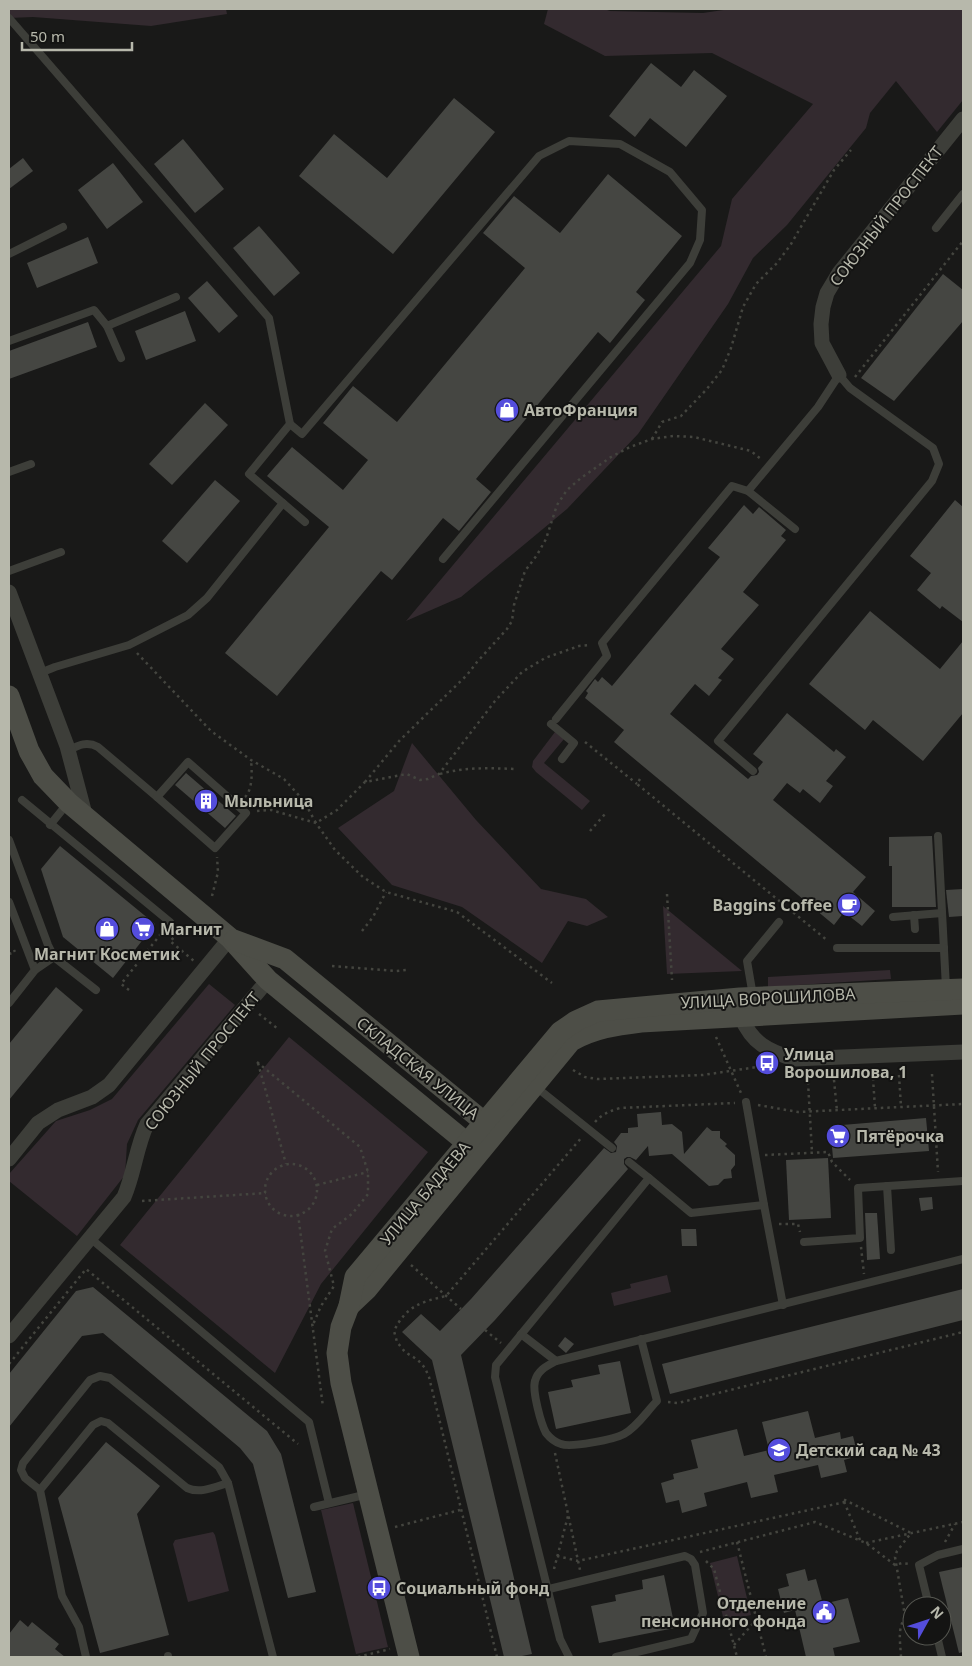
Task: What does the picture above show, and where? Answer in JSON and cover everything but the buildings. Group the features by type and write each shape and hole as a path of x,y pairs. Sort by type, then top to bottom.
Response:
{"street":[{"name":"СОЮЗНЫЙ ПРОСПЕКТ","path":"844,380 822,343 822,307 827,294 839,272 963,118"},
{"path":"9,592 69,750 86,818"},
{"name":"СКЛАДСКАЯ УЛИЦА","path":"9,696 29,751 43,776 68,803 230,938 268,980 467,1143 488,1131 285,960 230,938"},
{"path":"9,1159 38,1123 58,1110 92,1097 109,1085 230,938"},
{"name":"СОЮЗНЫЙ ПРОСПЕКТ","path":"9,1336 124,1198 130,1184 140,1140 147,1124 285,960"},
{"name":"УЛИЦА ВОРОШИЛОВА","path":"579,1028 598,1011 747,1007 955,997"},
{"path":"747,1007 746,1028 757,1041 773,1052 794,1059 963,1052"},
{"name":"УЛИЦА БАДАЕВА","path":"349,1306 367,1290 488,1131 560,1032 579,1028"},
{"name":"УЛИЦА БАДАЕВА","path":"488,1131 534,1086 571,1041 579,1028"},
{"name":"УЛИЦА БАДАЕВА","path":"408,1657 341,1383 337,1353 341,1327 349,1306 355,1277 467,1143"}],"lane":[{"path":"9,18 269,318 290,424 302,434 539,156 569,141 620,144 670,172 702,210 700,240 690,263 443,559"},
{"path":"936,228 963,194"},
{"path":"9,254 63,227"},
{"path":"107,326 176,297"},
{"path":"9,341 94,310 107,326 121,358"},
{"path":"748,491 818,407 844,380 850,388 933,448 939,464 932,481 718,741 754,771"},
{"path":"290,424 249,474 305,522"},
{"path":"9,472 31,464"},
{"path":"562,758 574,743 554,721 607,656 602,643 732,486 748,491 795,529"},
{"path":"40,673 129,645 188,615 207,598 283,503"},
{"path":"9,571 61,552"},
{"path":"69,750 83,744 91,744 98,747 215,848 246,813 188,762 157,797"},
{"path":"22,800 170,922"},
{"path":"50,825 68,803"},
{"path":"938,836 944,948 955,997"},
{"path":"9,840 48,945 54,956 96,990"},
{"path":"9,902 35,970"},
{"path":"893,917 942,913"},
{"path":"914,915 915,929"},
{"path":"747,1007 747,961 779,922"},
{"path":"837,948 944,948"},
{"path":"9,1003 35,970 54,956"},
{"path":"534,1086 612,1148"},
{"path":"746,1102 754,1156 783,1305"},
{"path":"629,1162 691,1212 764,1205"},
{"path":"569,1657 560,1639 495,1377 496,1365 649,1178"},
{"path":"804,1242 860,1238 858,1188 963,1181"},
{"path":"887,1186 891,1250"},
{"path":"90,1238 309,1422 329,1503"},
{"path":"641,1339 657,1401 632,1428 617,1436 570,1446 552,1440 545,1430 534,1391 534,1382 546,1366 556,1361 641,1339 783,1305 963,1259"},
{"path":"521,1334 556,1361"},
{"path":"86,1657 79,1627 62,1596 40,1490 24,1478 21,1470 23,1463 90,1380 100,1376 110,1378 219,1467 228,1483 272,1657"},
{"path":"40,1490 94,1425 100,1421 108,1423 187,1488 200,1491 228,1483"},
{"path":"314,1507 368,1494"},
{"path":"927,1596 919,1565 938,1555 963,1549"},
{"path":"548,1589 685,1556 691,1559 695,1565 703,1613 691,1639 628,1656 616,1657"}],"path":[{"path":"652,439 662,422 681,416 722,370 731,348 743,307 756,284 777,263 792,244 834,170 851,150"},
{"path":"844,380 963,242"},
{"path":"246,813 271,810 316,822 337,810 365,782 400,740 468,675 477,662 507,629 512,621 514,606 525,571 546,539 557,505 566,490 611,457 630,447 652,439 673,436 694,437 751,451 769,465"},
{"path":"439,774 495,701 522,672 544,658 579,646 602,643"},
{"path":"129,645 211,731 251,760 284,779 304,801 335,850 363,877 386,892 457,912 552,983"},
{"path":"583,741 837,948"},
{"path":"237,805 248,794 252,772 251,760"},
{"path":"365,782 407,774 420,780 454,770 515,769"},
{"path":"637,784 640,779"},
{"path":"590,831 605,814"},
{"path":"212,896 218,872 215,848"},
{"path":"362,931 373,917 386,892"},
{"path":"667,894 672,980"},
{"path":"129,990 122,984 170,922 181,931"},
{"path":"191,922 170,941 198,964"},
{"path":"9,954 15,952"},
{"path":"332,966 396,971 406,970"},
{"path":"259,1014 278,1029"},
{"path":"716,1037 746,1102"},
{"path":"286,1164 257,1062 360,1147 368,1172 368,1194 352,1214 332,1228 325,1251 334,1286 321,1306 312,1327"},
{"path":"573,1070 585,1077 597,1079 703,1075 756,1067"},
{"path":"932,1074 939,1183"},
{"path":"899,1075 901,1107"},
{"path":"873,1078 875,1108"},
{"path":"834,1080 837,1111"},
{"path":"808,1082 812,1153"},
{"path":"497,1657 429,1377 425,1368 418,1360 405,1352 397,1342 394,1331 399,1320 412,1307 446,1296 600,1116 609,1111 620,1108 746,1102 798,1112 963,1104"},
{"path":"754,1156 828,1152 832,1162 858,1188"},
{"path":"286,1164 302,1166 309,1170 317,1185 317,1193 310,1208 298,1214 286,1215 277,1212 271,1206 266,1193 266,1181 271,1173 278,1167 286,1164"},
{"path":"317,1185 368,1172"},
{"path":"142,1201 266,1193"},
{"path":"298,1214 322,1407"},
{"path":"768,1224 798,1224 804,1242"},
{"path":"860,1238 865,1283"},
{"path":"411,1265 461,1309"},
{"path":"9,1364 86,1269 298,1444"},
{"path":"485,1330 508,1349"},
{"path":"657,1401 678,1403 963,1332"},
{"path":"552,1440 582,1581"},
{"path":"557,1556 578,1561 844,1502 843,1499 911,1533"},
{"path":"844,1502 860,1540"},
{"path":"391,1528 461,1510"},
{"path":"548,1589 568,1514"},
{"path":"691,1559 698,1552 816,1522 866,1543 895,1565"},
{"path":"866,1543 963,1522"},
{"path":"938,1555 955,1524"},
{"path":"902,1601 895,1557 897,1551 911,1533"},
{"path":"737,1542 766,1657"},
{"path":"698,1552 714,1569 737,1657"},
{"path":"895,1565 902,1563 919,1565"},
{"path":"734,1645 756,1619"},
{"path":"901,1657 900,1629 902,1620"}],"shaded area":[{"path":"9,9 226,9 227,14 151,26 33,17 9,18"},
{"path":"548,9 703,13 730,9 963,9 963,100 937,132 896,81 870,113 866,128 787,225 753,258 728,304 638,434 567,509 461,597 406,621 721,246 732,199 813,104 712,53 605,56 544,24"},
{"path":"555,732 564,739 544,763 590,801 582,810 532,767 533,761"},
{"path":"412,743 476,820 541,889 586,899 608,917 587,926 568,921 542,963 462,907 392,885 338,828 394,791"},
{"path":"663,906 742,971 667,974"},
{"path":"890,970 891,979 768,987 768,977"},
{"path":"209,984 235,1005 138,1120 127,1144 125,1175 77,1236 9,1181 9,1174 56,1121 90,1110 112,1099"},
{"path":"289,1037 428,1152 321,1284 275,1373 120,1245"},
{"path":"667,1275 671,1292 614,1306 611,1293 631,1288 630,1284"},
{"path":"353,1503 388,1647 356,1654 321,1510"},
{"path":"213,1532 229,1591 188,1602 173,1544 175,1540"},
{"path":"737,1556 751,1615 724,1621 710,1563"}],"place":[{"name":"АвтоФранция","path":"507,410"},
{"name":"Мыльница","path":"206,801"},
{"name":"Baggins Coffee","path":"849,905"},
{"name":"Магнит Косметик","path":"107,929"},
{"name":"Магнит","path":"143,929"},
{"name":"Улица Ворошилова, 1","path":"767,1063"},
{"name":"Пятёрочка","path":"838,1136"},
{"name":"Детский сад № 43","path":"779,1450"},
{"name":"Социальный фонд","path":"379,1588"},
{"name":"Отделение пенсионного фонда","path":"824,1612"}]}
